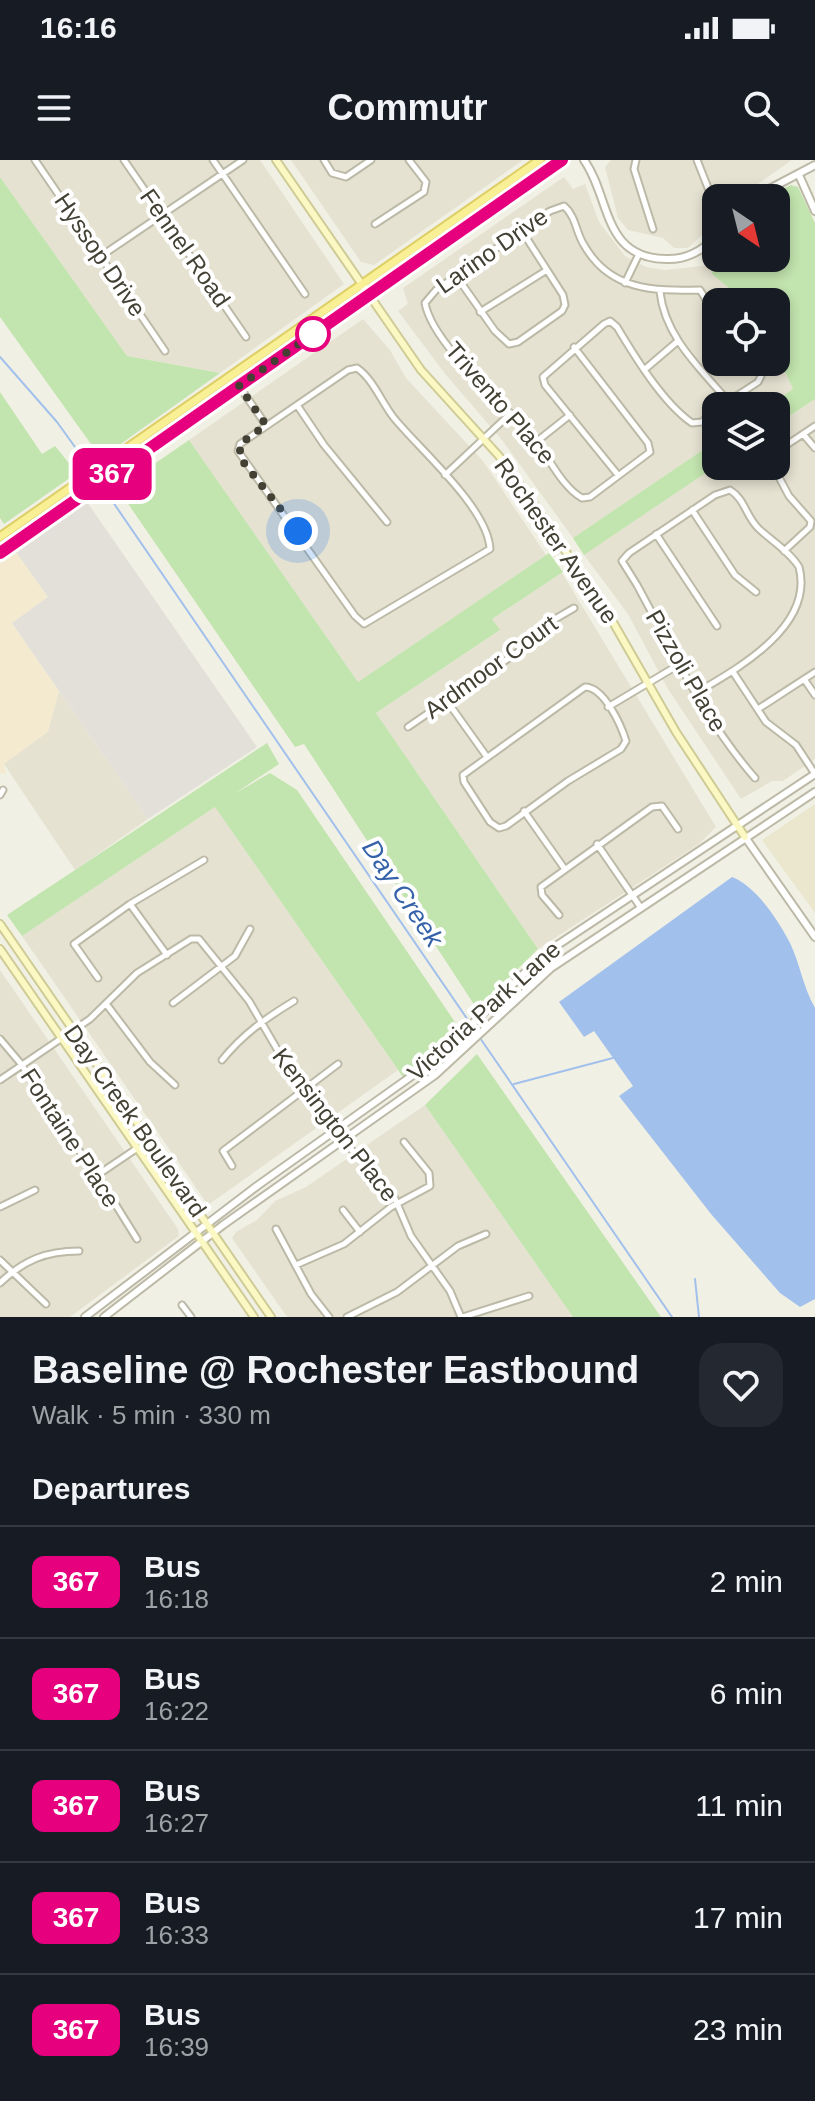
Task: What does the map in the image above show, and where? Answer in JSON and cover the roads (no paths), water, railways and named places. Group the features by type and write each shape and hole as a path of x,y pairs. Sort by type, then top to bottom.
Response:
{"main road":[{"name":"Rochester Avenue","path":"276,160 430,382 484,439 598,598 745,837"},
{"path":"0,537 540,160"},
{"path":"0,553 562,160"},
{"name":"Day Creek Boulevard","path":"0,924 271,1317"},
{"name":"Day Creek Boulevard","path":"0,949 254,1317"}],"street":[{"name":"Hyssop Drive","path":"35,160 165,351"},
{"name":"Fennel Road","path":"124,160 246,337"},
{"path":"213,160 305,294"},
{"path":"101,256 243,160"},
{"path":"324,160 338,176 346,177 371,160"},
{"path":"375,224 424,192 424,177 409,160"},
{"path":"584,160 598,181 612,229 639,254 675,260 694,254 702,247"},
{"path":"697,160 706,184"},
{"path":"635,161 653,229"},
{"path":"781,184 815,165"},
{"path":"799,175 815,211"},
{"name":"Larino Drive","path":"425,303 429,295 550,211 564,206 572,215 584,247 600,268 625,283"},
{"path":"457,277 480,312 509,344 518,342 562,311 565,305 522,231"},
{"path":"639,254 625,283 660,292 700,290 702,293"},
{"path":"480,312 547,270"},
{"path":"660,292 662,309 678,341 720,392"},
{"name":"Trivento Place","path":"425,303 430,319 462,363 512,413 576,495 590,497 618,475"},
{"path":"574,347 648,443 650,452 618,475 545,385 543,377 574,347 610,321 644,370 692,423 702,422"},
{"path":"644,370 678,341"},
{"path":"357,368 392,416 445,475 483,527 490,549 364,624 240,458 240,444 297,405 348,370 357,368"},
{"path":"742,392 758,382 761,376"},
{"path":"239,386 266,425"},
{"path":"297,405 324,445 387,522"},
{"path":"445,475 512,413"},
{"path":"536,442 570,415"},
{"path":"790,443 815,426"},
{"path":"803,434 815,448"},
{"path":"780,480 789,496 811,521 810,527 784,551"},
{"path":"717,626 656,534 723,489 738,495 755,525 798,565 808,592"},
{"path":"692,510 735,575 756,592"},
{"name":"Pizzoli Place","path":"656,534 622,561 696,693 734,753 755,778"},
{"name":"Ardmoor Court","path":"408,727 531,643 550,622 574,608"},
{"path":"696,693 790,635"},
{"path":"608,707 680,664"},
{"path":"733,672 766,722 796,745 815,774"},
{"path":"758,709 815,672"},
{"path":"804,679 815,695"},
{"path":"585,687 593,687 608,707 626,741 621,749 524,811 506,826 499,828 490,822 463,775 585,687"},
{"path":"447,701 487,757"},
{"name":"Victoria Park Lane","path":"85,1317 426,1067 544,954 815,774"},
{"name":"Victoria Park Lane","path":"104,1317 343,1138 421,1086 539,977 815,792"},
{"path":"559,915 542,895 541,887 597,844 652,807 662,806 678,829"},
{"path":"524,811 564,868"},
{"name":"Rochester Avenue","path":"745,837 815,937"},
{"path":"597,844 641,908"},
{"path":"98,978 74,944 130,904 204,860"},
{"path":"0,1080 107,1005 137,973 167,955 130,904"},
{"path":"173,1003 235,956 250,929"},
{"name":"Kensington Place","path":"167,955 191,939 199,939 261,1021 281,1056 308,1086 365,1167 388,1188 411,1236 434,1265 462,1317"},
{"path":"222,1060 261,1021 294,1001"},
{"path":"107,1005 150,1062 175,1085"},
{"name":"Fontaine Place","path":"0,1039 22,1065 58,1125 137,1239"},
{"path":"232,1166 223,1151 338,1064"},
{"path":"296,1265 344,1244 397,1204 426,1189 431,1180 429,1173 404,1142"},
{"path":"96,1176 136,1149"},
{"path":"0,1207 35,1190"},
{"path":"343,1210 360,1232"},
{"path":"276,1229 311,1294 329,1317"},
{"path":"347,1317 397,1292 458,1246 486,1234"},
{"path":"0,1283 34,1256 52,1251 79,1251"},
{"path":"0,1260 46,1304"},
{"path":"462,1317 529,1296"},
{"path":"182,1305 191,1317"}],"water":[{"path":"732,877 758,896 779,924 790,943 815,1008 815,1299 800,1307 780,1293 711,1214 619,1096 633,1086 594,1031 584,1037 559,1002"}],"waterway":[{"name":"Day Creek","path":"0,357 57,422 88,465"},
{"name":"Day Creek","path":"104,489 470,1023"},
{"name":"Day Creek","path":"480,1038 672,1317"},
{"path":"514,1084 613,1058"},
{"path":"695,1279 699,1317"}]}
